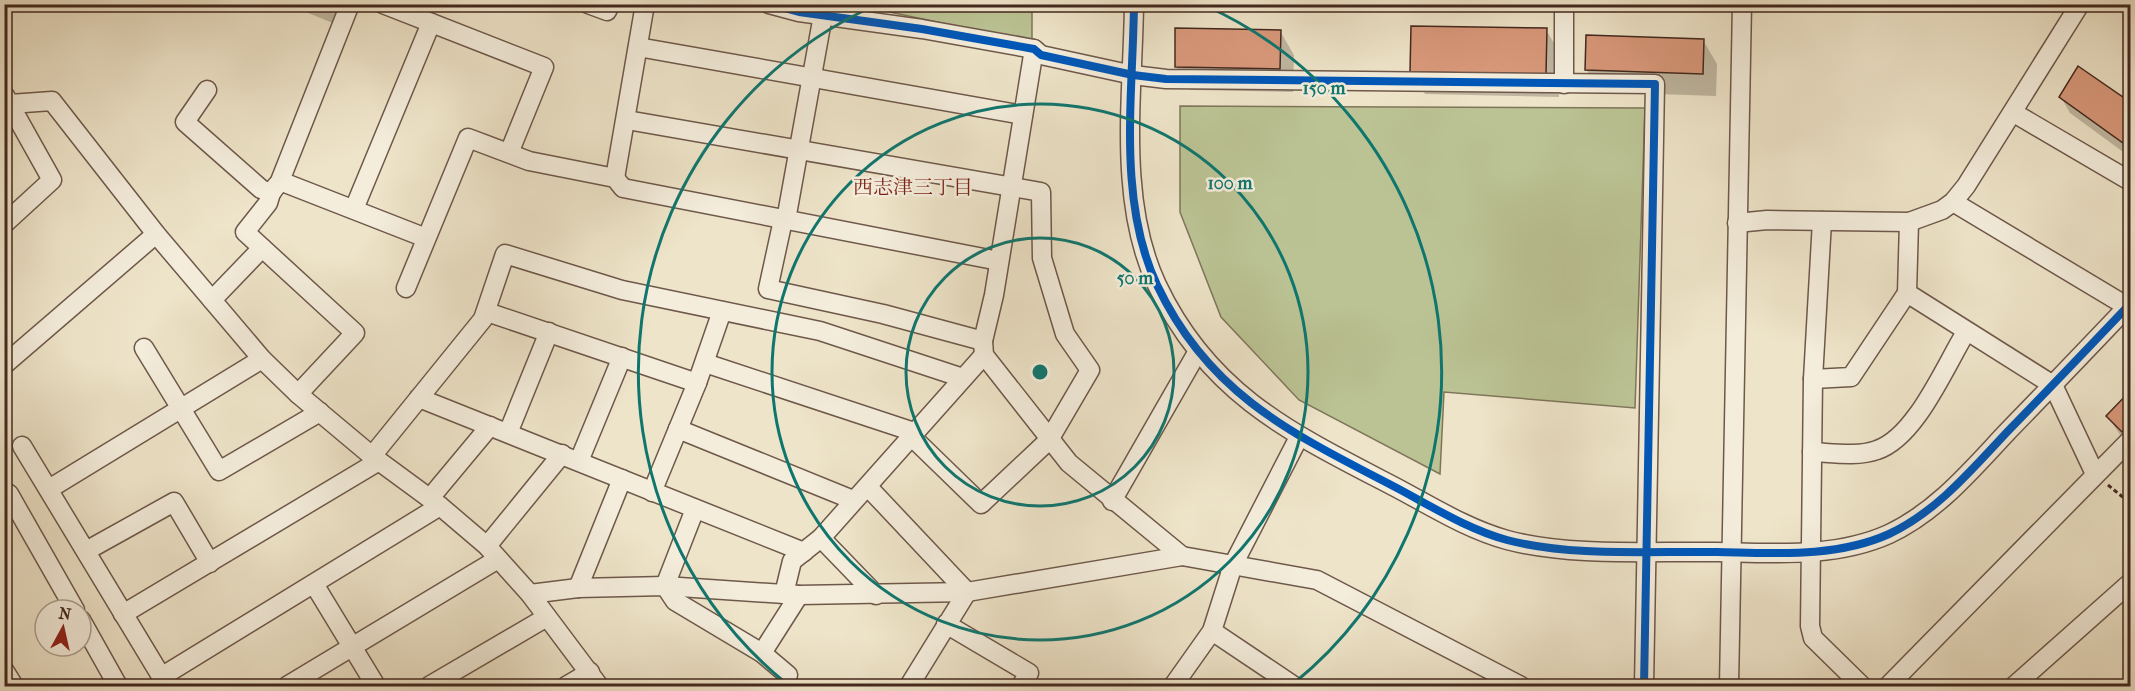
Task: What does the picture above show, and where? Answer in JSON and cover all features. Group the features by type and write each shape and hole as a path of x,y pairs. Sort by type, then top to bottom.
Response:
{"street":[{"path":"298,394 355,333 245,232 268,202 276,187 350,4"},
{"path":"383,4 544,67 509,153"},
{"path":"588,4 607,11 610,4"},
{"path":"615,178 627,120 645,4"},
{"path":"769,4 831,12 1034,49 1041,55 1133,75 1166,79 1655,84 1644,687"},
{"path":"1134,4 1131,166 1143,249 1174,316 1198,351 1241,397 1299,437 1469,526 1506,539 1540,547 1647,551 1812,552 1859,545 1889,534 1937,504 2129,306 1953,202"},
{"path":"1564,4 1564,84"},
{"path":"1729,687 1742,4"},
{"path":"1737,223 1767,220 1909,222 1942,210 1953,202 2014,113 2080,4"},
{"path":"831,12 811,77 785,220 768,289 883,314 983,348 1049,440 1069,463 1112,501 1182,556"},
{"path":"354,209 431,23"},
{"path":"638,47 1023,115"},
{"path":"762,653 792,595 792,561 821,538 867,487 963,378 983,348 1034,49"},
{"path":"207,90 185,122 261,189 276,187 354,209 426,238"},
{"path":"4,224 52,180 7,99"},
{"path":"7,99 52,101 156,234 262,359 298,394 376,459 435,502 492,553 530,594 595,679 566,687"},
{"path":"2014,113 2130,182"},
{"path":"627,120 1041,192 1042,258 1065,334 1090,370 1049,440 981,504 913,434 705,363"},
{"path":"406,288 468,138 529,162 615,178 622,188 999,261"},
{"path":"1822,221 1813,379 1810,626 1813,638 1862,687"},
{"path":"1813,379 1851,378 1907,293 1909,222"},
{"path":"4,365 156,234"},
{"path":"212,300 262,248"},
{"path":"123,614 210,563 376,459 419,398 488,312 506,254 622,290 820,331 963,378"},
{"path":"1907,293 2053,385 2095,474"},
{"path":"652,492 705,363 722,311"},
{"path":"488,312 697,383"},
{"path":"1812,452 1862,453 1878,450 1895,441 1912,422 1966,332"},
{"path":"508,433 549,333"},
{"path":"144,348 219,471 320,412"},
{"path":"1112,501 1198,351"},
{"path":"287,687 352,647 492,553 570,458 621,357"},
{"path":"49,489 262,359"},
{"path":"419,398 804,552"},
{"path":"22,446 164,682 435,502 490,426"},
{"path":"678,429 854,500"},
{"path":"1173,687 1212,632 1233,565 1299,437"},
{"path":"1888,687 2130,440"},
{"path":"578,588 622,479"},
{"path":"867,487 967,592"},
{"path":"4,491 9,494 68,598"},
{"path":"86,551 174,502 210,563"},
{"path":"665,586 695,509"},
{"path":"821,538 876,595"},
{"path":"530,594 578,588 665,586 792,595 967,592 1182,556 1317,580 1521,687"},
{"path":"2014,687 2130,583"},
{"path":"314,584 376,687"},
{"path":"665,586 675,601 762,653 788,675"},
{"path":"909,687 967,592"},
{"path":"429,687 547,617"},
{"path":"946,624 1029,673 1021,687"},
{"path":"1212,632 1293,687"},
{"path":"93,642 118,687"},
{"path":"4,670 14,687"}],"path":[{"path":"2095,474 2130,503"}],"green space":[{"path":"856,5 1032,5 1032,42"},
{"path":"1180,106 1645,108 1635,408 1444,392 1440,474 1299,400 1221,317 1180,212"}],"building":[{"path":"316,4 333,4 331,10"},
{"path":"1411,26 1547,28 1546,74 1410,72"},
{"path":"1175,28 1281,30 1280,69 1175,67"},
{"path":"1586,35 1704,39 1703,74 1585,70"},
{"path":"2078,66 2130,102 2130,148 2059,97"},
{"path":"2130,391 2130,423 2122,432 2106,416"}],"cycle path":[{"path":"769,4 799,12 922,29 1034,49 1041,55 1133,75 1166,79 1655,84 1644,686"},
{"path":"1134,4 1130,147 1136,218 1144,252 1157,285 1178,323 1202,356 1228,383 1289,429 1322,449 1450,516 1478,530 1507,540 1557,549 1584,551 1760,553 1826,551 1869,542 1907,524 1954,488 2130,304"}],"district":[{"name":"西志津三丁目","path":"913,187"}]}
